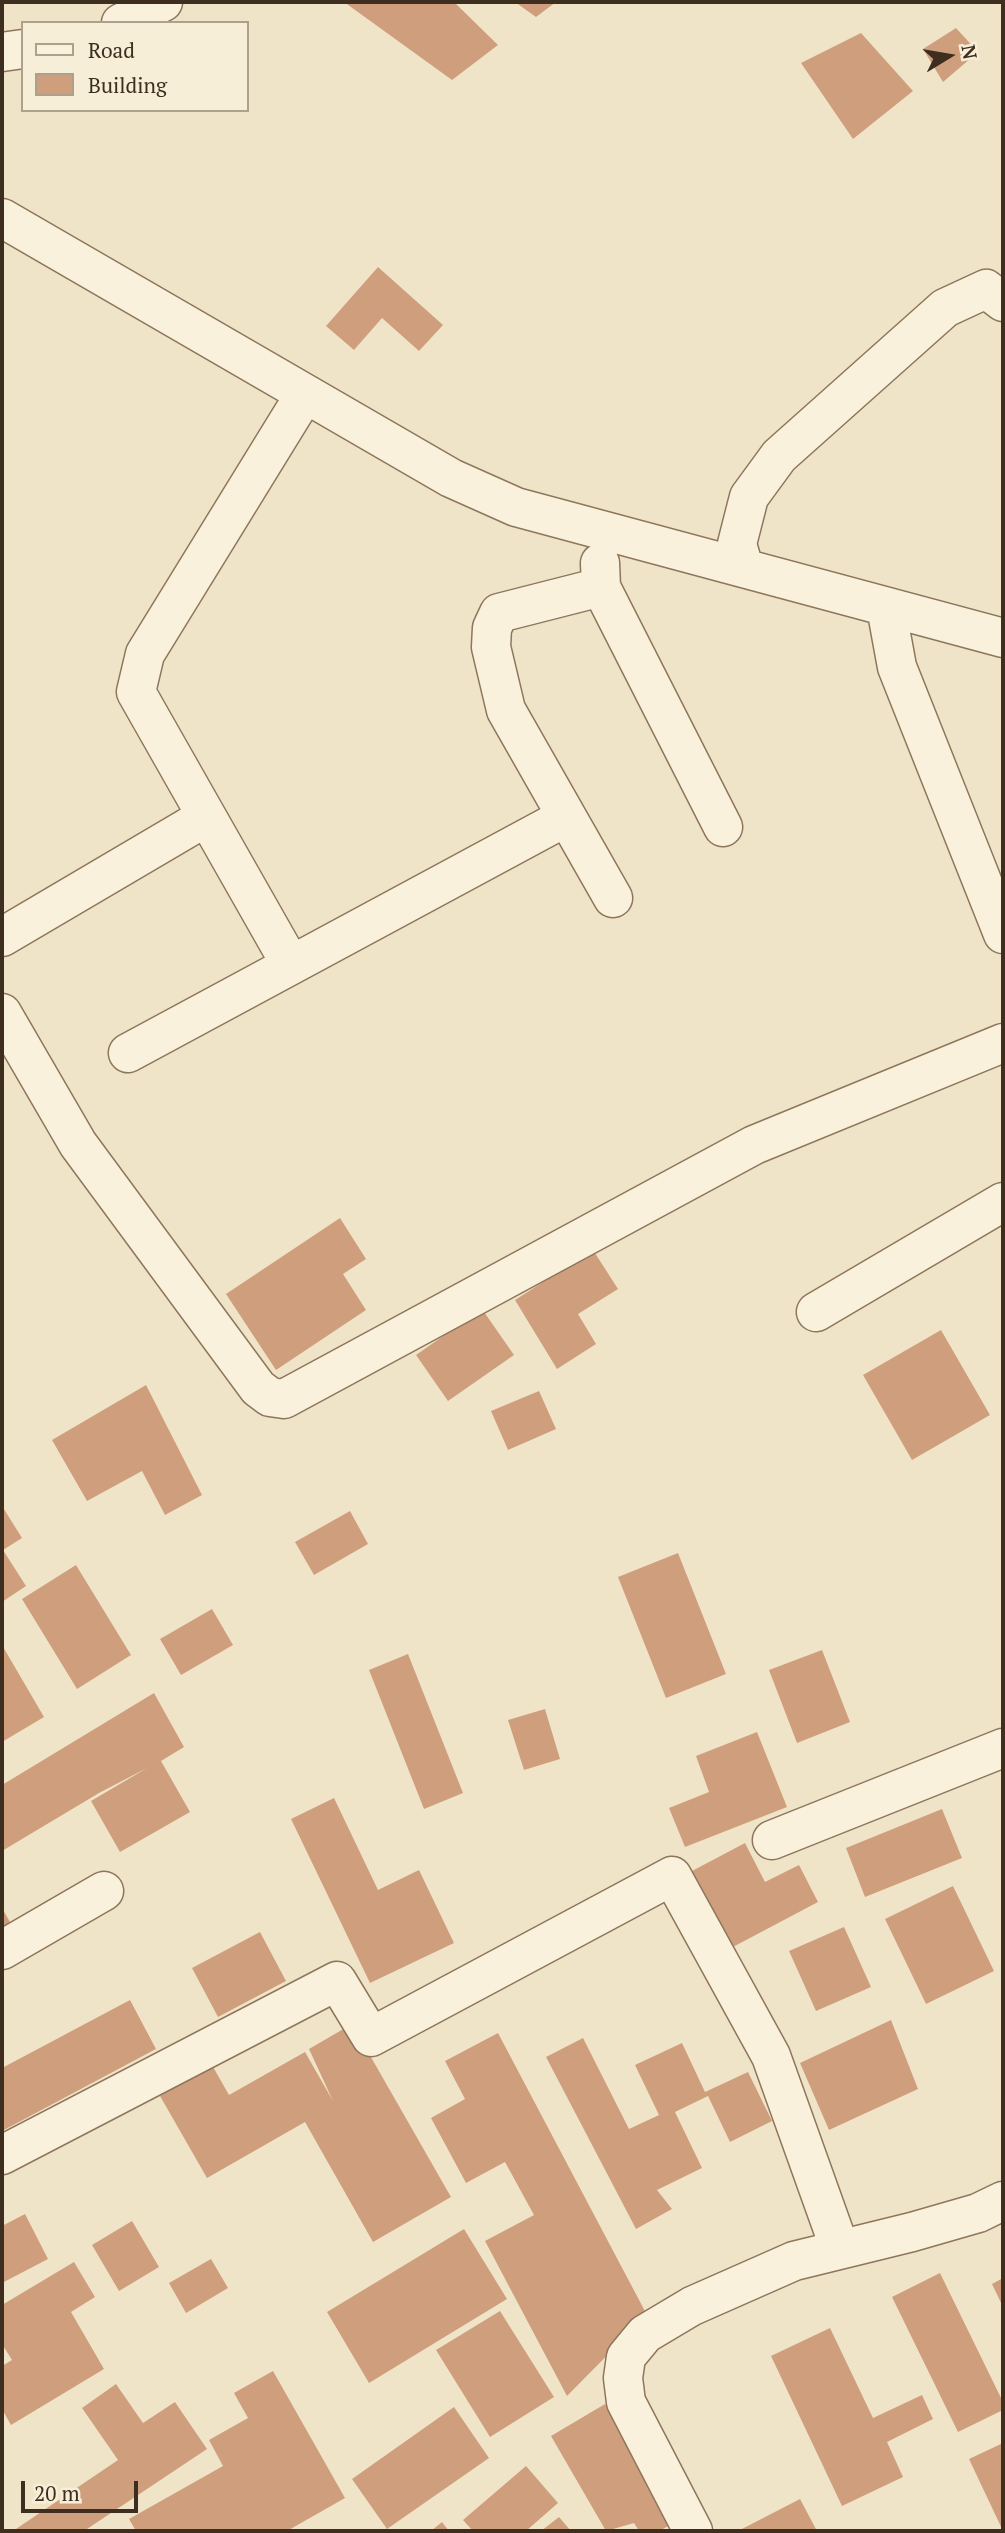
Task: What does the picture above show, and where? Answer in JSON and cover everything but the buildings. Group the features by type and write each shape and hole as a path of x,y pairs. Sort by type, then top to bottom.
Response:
{"street":[{"path":"125,21 163,2"},
{"path":"2,52 21,49"},
{"path":"2,218 451,478 516,507 1003,638"},
{"path":"744,568 737,544 749,498 779,456 945,308 986,289 1003,302"},
{"path":"291,965 136,692 145,654 305,394"},
{"path":"599,529 601,587 723,827"},
{"path":"601,587 499,613 492,628 491,647 506,710 613,898"},
{"path":"886,607 897,667 1003,934"},
{"path":"2,937 206,817"},
{"path":"128,1053 566,817"},
{"path":"2,1014 78,1144 258,1388 270,1397 284,1399 754,1145 1003,1043"},
{"path":"816,1312 1003,1202"},
{"path":"772,1840 1003,1748"},
{"path":"2,2155 337,1981 371,2036 672,1876 771,2056 840,2249"},
{"path":"2,1950 104,1891"},
{"path":"693,2531 626,2403 623,2378 626,2357 645,2334 692,2306 794,2261 978,2213 1003,2202"}]}
